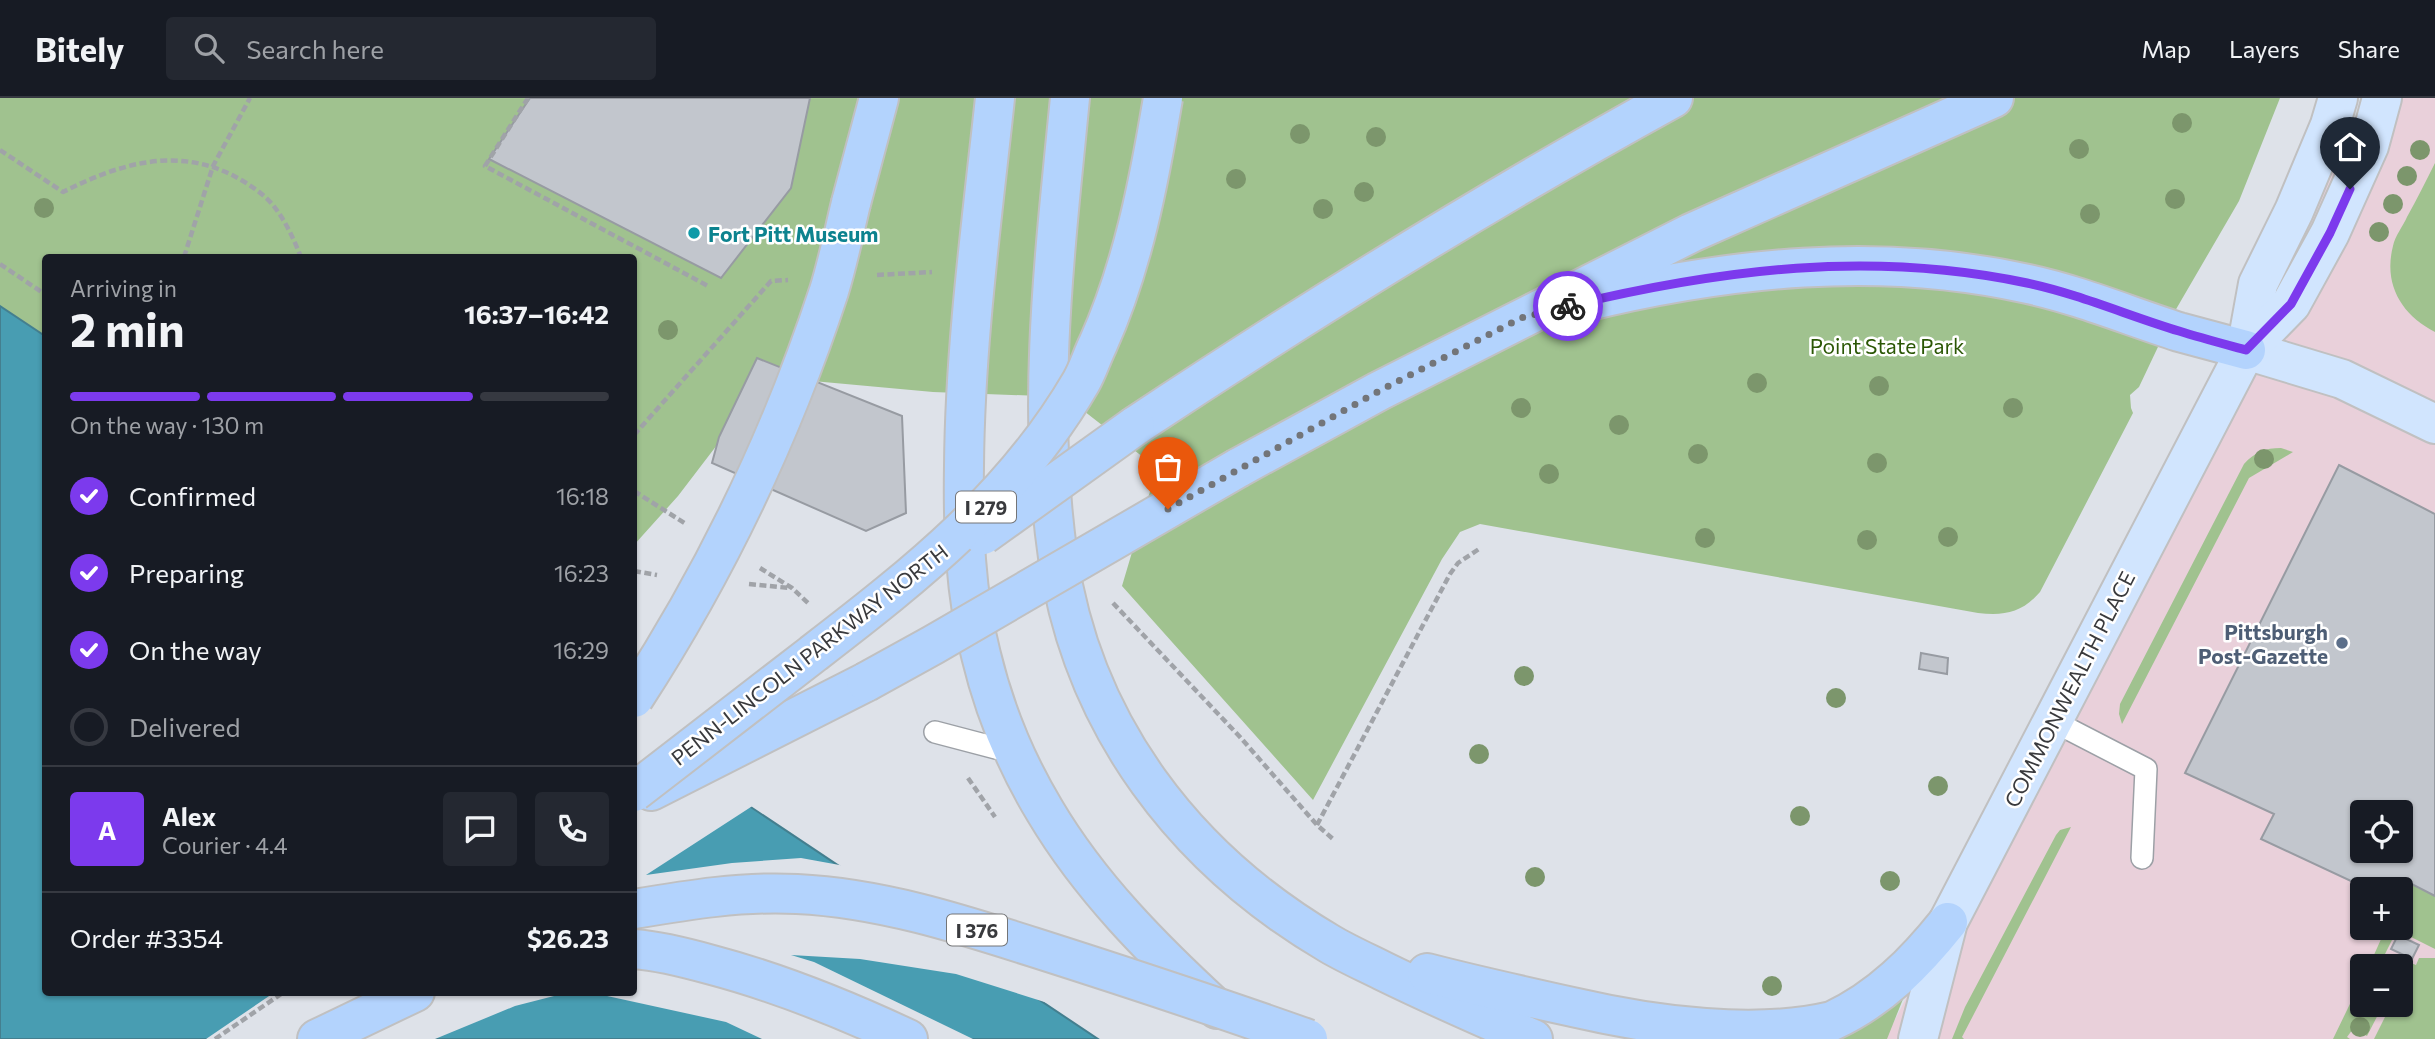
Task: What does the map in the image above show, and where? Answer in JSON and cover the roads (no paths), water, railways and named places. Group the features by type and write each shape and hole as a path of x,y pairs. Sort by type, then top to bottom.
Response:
{"highway":[{"path":"637,693 668,646 775,437 830,289 879,98"},
{"path":"995,98 969,337 964,419 963,499 967,564 980,653 994,702 1015,753 1045,810 1082,865 1122,916 1250,1039"},
{"path":"1070,98 1052,288 1048,371 1053,511 1058,559 1071,615 1089,672 1112,725 1144,778 1181,824 1222,864 1272,905 1330,945 1447,1003 1533,1039"},
{"name":"PENN-LINCOLN PARKWAY NORTH","path":"637,790 896,589 955,539 1005,487 1047,435 1082,381 1108,322 1131,253 1153,162 1163,98"},
{"path":"637,779 702,737 1135,426 1279,331 1425,241 1673,98"},
{"path":"637,798 933,645 1238,468 1379,391 1691,233 1994,98"},
{"path":"1521,318 1611,296 1754,272 1852,265 1901,266 1955,271 2029,284 2246,350"},
{"name":"I 376","path":"637,909 757,893 799,894 894,906 1103,969 1308,1039"},
{"path":"1330,945 1470,984 1637,1022 1698,1033 1755,1038 1797,1033 1833,1021 1886,988 1920,957 1948,922"},
{"path":"637,950 693,960 741,973 842,1009 908,1039"},
{"path":"316,1039 370,996"},
{"path":"316,1039 407,996"},
{"path":"292,1039 353,997"}],"main road":[{"name":"COMMONWEALTH PLACE","path":"2246,350 2258,284 2294,211 2330,125 2337,98"},
{"name":"COMMONWEALTH PLACE","path":"1918,1039 1948,922 2246,350 2291,304 2330,233 2369,146 2382,98"},
{"path":"2369,146 2398,98"},
{"path":"2246,350 2342,379 2435,424"}],"lane":[{"path":"2053,721 2146,769 2142,858"},
{"path":"935,732 1015,753"}],"water":[{"path":"0,306 42,334 42,996 637,996 637,731 1098,1039 0,1039"}],"place":[{"name":"Fort Pitt Museum","path":"694,233"},
{"name":"Pittsburgh Post-Gazette","path":"2342,643"}],"park label":[{"name":"Point State Park","path":"1887,345"}]}
